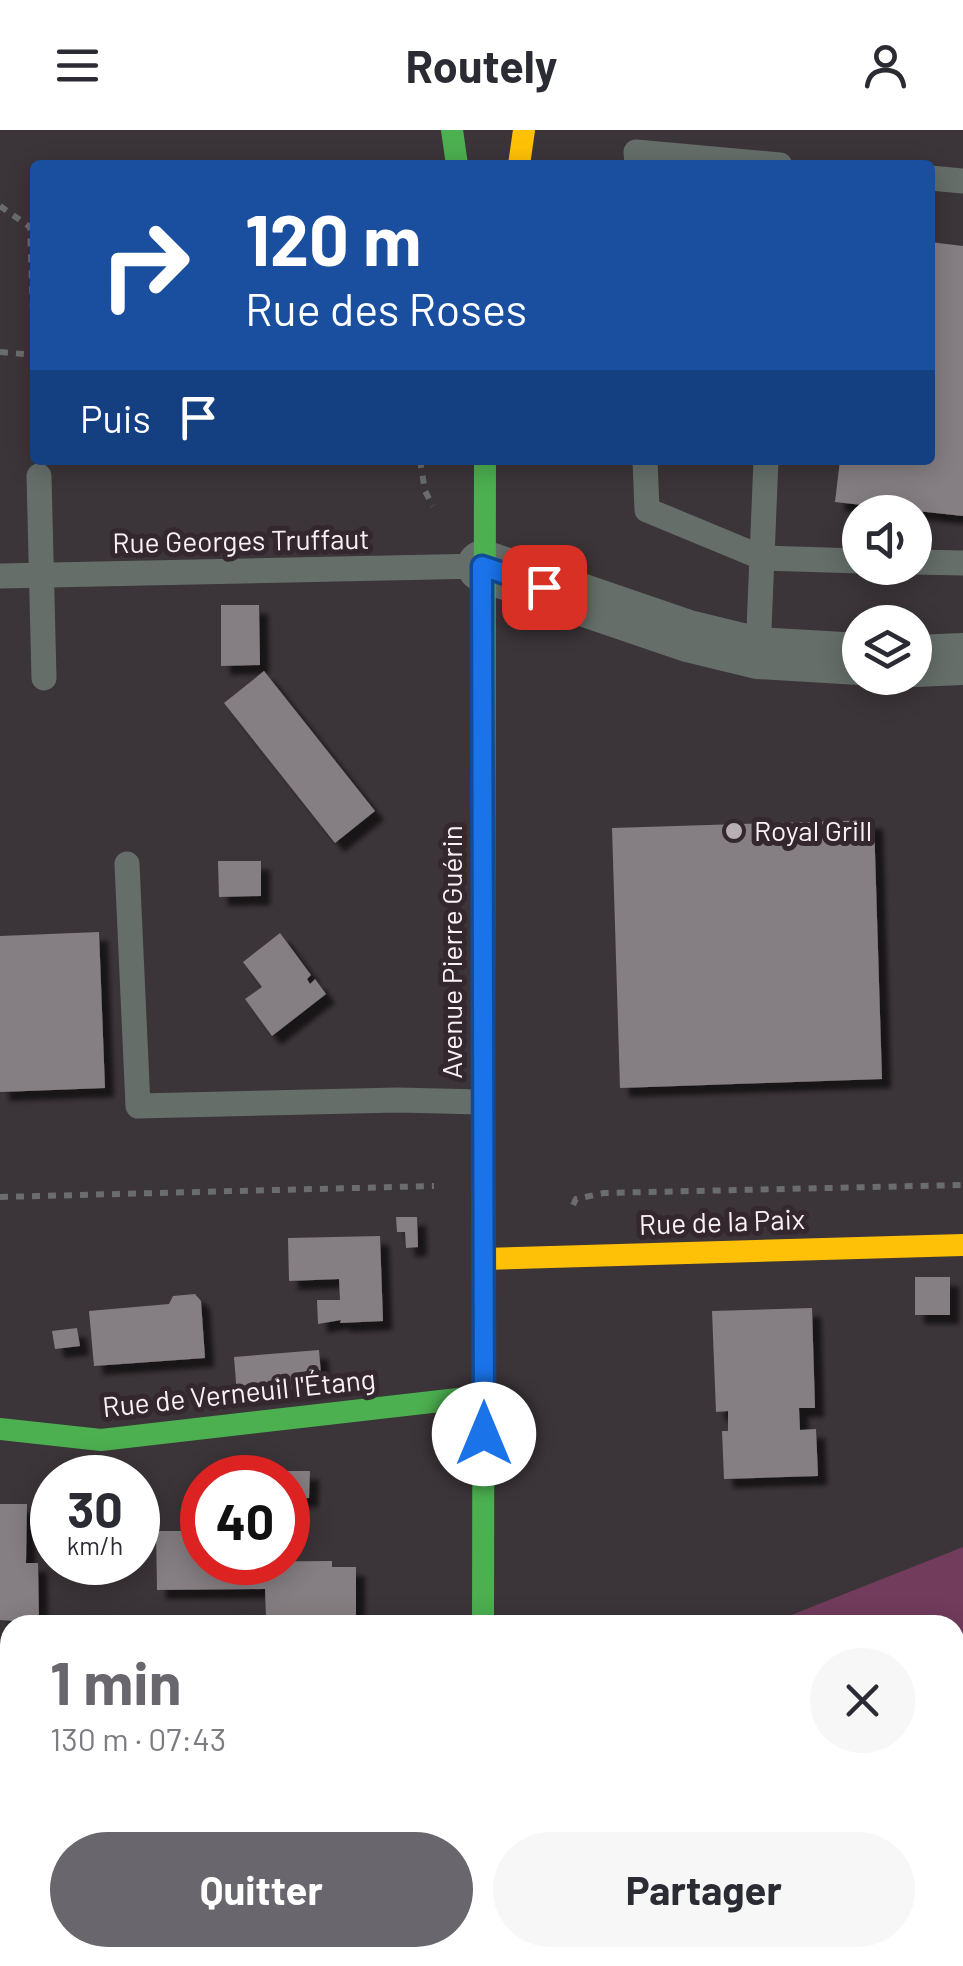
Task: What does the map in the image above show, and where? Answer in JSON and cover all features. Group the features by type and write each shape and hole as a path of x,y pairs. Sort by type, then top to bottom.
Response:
{"street":[{"path":"452,130 456,160"},
{"path":"520,160 524,130"},
{"name":"Avenue Pierre Guérin","path":"483,1615 485,465"},
{"path":"482,566 688,636 758,653 842,658"},
{"path":"932,660 963,659"},
{"name":"Rue de la Paix","path":"484,1260 963,1246"},
{"name":"Rue de Verneuil l'Étang","path":"0,1429 101,1440 484,1396"}],"lane":[{"path":"636,160 636,152 723,160"},
{"path":"935,178 963,181"},
{"path":"645,465 647,510 763,558 842,560"},
{"path":"758,653 766,465"},
{"path":"38,476 44,678"},
{"path":"932,562 963,563"},
{"name":"Rue Georges Truffaut","path":"0,576 482,566"},
{"path":"127,864 138,1106 482,1102"}],"path":[{"path":"0,206 30,227"},
{"path":"0,352 30,355"},
{"path":"0,1197 483,1184"},
{"path":"604,1193 963,1186"}],"shaded area":[{"path":"963,1547 963,1615 791,1615"}],"building":[{"path":"935,243 963,246 963,516 932,513 932,495 842,495 842,503 835,502 839,465 935,465"},
{"path":"221,605 259,605 260,665 221,666"},
{"path":"264,671 375,811 335,843 224,703"},
{"path":"874,820 882,1079 620,1088 612,828"},
{"path":"218,861 261,861 261,896 219,897"},
{"path":"99,932 105,1088 0,1092 0,936"},
{"path":"280,933 311,975 307,979 310,984 315,979 326,994 272,1036 245,999 262,987 243,962"},
{"path":"396,1217 417,1217 418,1247 406,1248 405,1232 397,1232"},
{"path":"380,1236 383,1321 318,1324 317,1300 340,1300 339,1279 289,1281 288,1238"},
{"path":"915,1277 950,1277 950,1315 915,1315"},
{"path":"195,1294 201,1301 205,1358 94,1366 89,1311 169,1304 173,1296"},
{"path":"812,1308 815,1408 799,1408 800,1430 816,1429 818,1476 724,1479 722,1431 728,1431 728,1411 716,1412 712,1311"},
{"path":"77,1328 80,1346 55,1349 52,1331"},
{"path":"319,1350 322,1387 237,1395 234,1357"},
{"path":"0,1504 27,1504 26,1563 30,1563 30,1585 38,1585 39,1615 0,1615"},
{"path":"160,1531 180,1531 180,1585 310,1585 310,1561 332,1561 332,1567 356,1567 356,1615 266,1615 265,1589 157,1590"}],"traffic: fast":[{"path":"452,130 456,160"},
{"path":"483,1615 485,465"},
{"path":"0,1429 101,1440 484,1396"}],"traffic: slow":[{"path":"520,160 524,130"},
{"path":"483,1259 963,1245"}],"place":[{"name":"Royal Grill","path":"734,831"}],"route":[{"path":"484,1434 482,566 544,587"}]}
